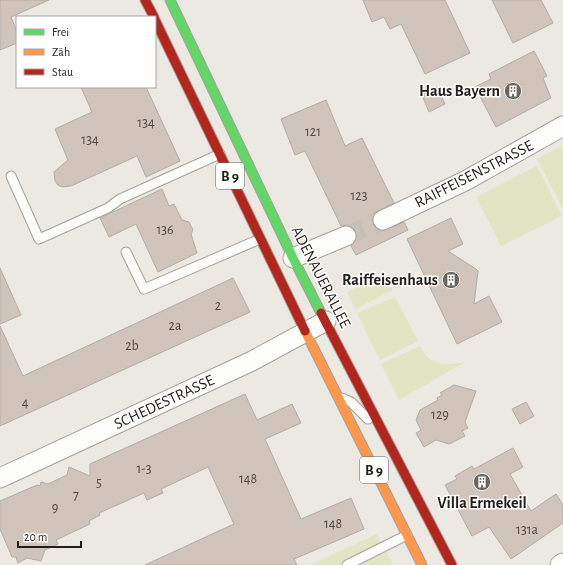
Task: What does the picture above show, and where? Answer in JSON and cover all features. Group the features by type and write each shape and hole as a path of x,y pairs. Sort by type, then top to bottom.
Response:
{"main road":[{"path":"145,0 153,16"},
{"name":"ADENAUERALLEE","path":"170,0 293,258 452,565"},
{"name":"B 9","path":"156,22 336,396 422,565"}],"street":[{"name":"RAIFFEISENSTRASSE","path":"383,220 465,181 563,126"},
{"path":"293,258 346,236"},
{"name":"SCHEDESTRASSE","path":"0,478 252,360 326,321"}],"lane":[{"path":"11,176 39,239 108,208 120,199 220,154"},
{"path":"126,252 144,289 260,239"},
{"path":"336,396 351,402 385,437"},
{"path":"348,565 407,535"}],"green space":[{"path":"563,145 563,209 537,159"},
{"path":"537,166 562,216 501,246 476,197"},
{"path":"375,280 384,281 393,290 355,309 347,292"},
{"path":"395,297 418,341 380,360 357,313"},
{"path":"420,346 428,358 433,361 445,364 465,362 399,400 381,364"},
{"path":"377,534 393,565 310,565"}],"building":[{"path":"0,0 49,0 11,17 16,30 16,43 0,50"},
{"path":"363,0 445,0 470,53 425,74 401,24 390,29 384,17 372,22"},
{"path":"492,0 541,0 553,23 513,43"},
{"name":"Haus Bayern","path":"534,51 547,76 543,78 551,98 496,127 475,87 491,79 489,74"},
{"path":"437,87 445,104 429,112 422,95"},
{"path":"81,88 146,88 180,161 146,177 137,156 71,186 62,187 58,185 55,181 54,172 68,160 55,129 92,112"},
{"path":"326,100 345,146 362,138 394,203 374,213 372,220 373,225 377,229 383,231 404,222 408,230 356,255 351,246 357,238 356,231 348,225 341,226 305,151 295,155 281,119"},
{"path":"162,189 169,206 174,204 182,220 189,222 193,230 191,234 197,253 158,272 136,224 109,237 100,218"},
{"name":"Raiffeisenhaus","path":"451,218 463,244 448,251 478,271 474,304 489,296 502,322 457,344 407,239"},
{"path":"0,268 21,315 0,324"},
{"path":"233,278 250,312 0,426 0,326 23,376"},
{"path":"454,385 476,391 465,422 468,428 462,431 465,436 449,444 436,440 424,447 416,433 421,430 416,420 420,410 438,400 437,398 442,395 440,393"},
{"path":"245,394 257,420 292,404 301,423 265,439 301,519 351,498 364,529 294,559 297,565 145,565 234,524 208,467 161,489 163,493 147,500 144,493 99,513 100,515 89,521 90,524 56,540 58,544 45,550 41,561 27,558 18,563 16,557 12,557 0,529 0,501 37,485 40,486 41,482 48,484 67,475 69,467 90,476 90,464"},
{"path":"526,402 534,416 520,424 512,409"},
{"path":"513,448 523,467 510,474 531,511 556,494 563,505 563,523 511,559 489,527 472,536 445,485 457,479 455,476 472,466 474,469"}],"tunnel":[{"path":"346,236 383,220"}],"traffic: fast":[{"path":"170,0 293,258 321,313"}],"traffic: slow":[{"path":"305,331 422,565"}],"traffic: jam":[{"path":"145,0 153,16"},
{"path":"156,22 305,331"},
{"path":"321,313 452,565"}],"place":[{"name":"Haus Bayern","path":"513,91"},
{"name":"Raiffeisenhaus","path":"451,280"},
{"name":"Villa Ermekeil","path":"482,482"}]}
